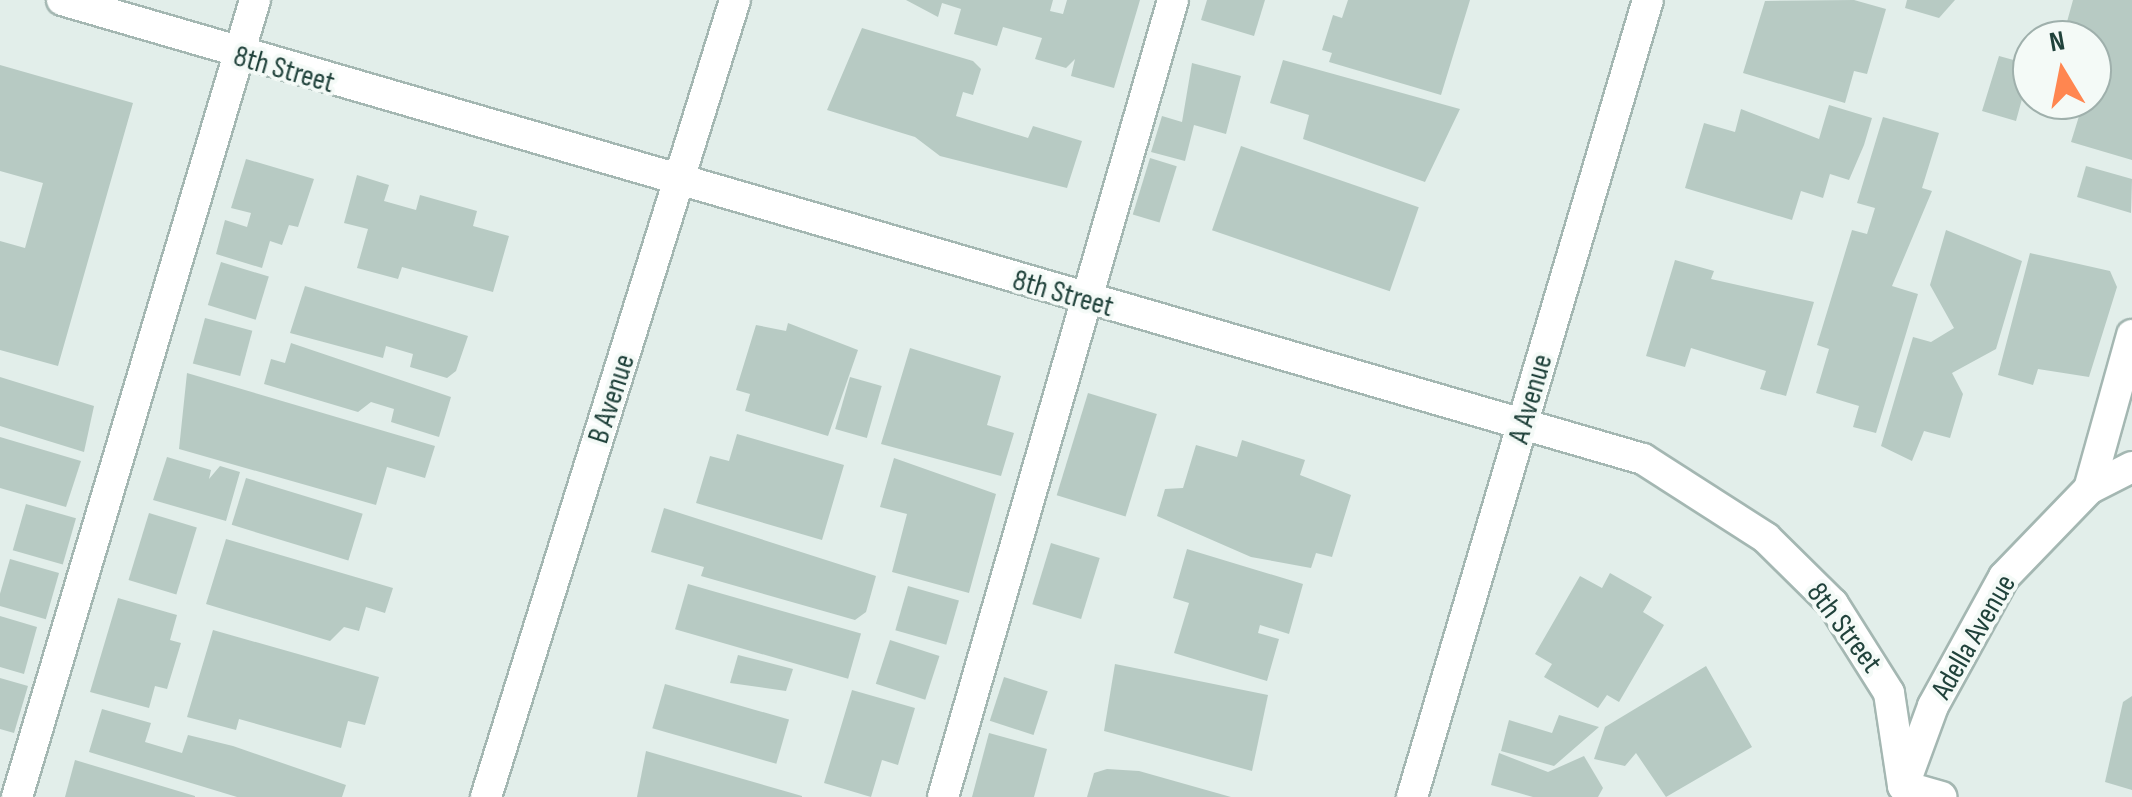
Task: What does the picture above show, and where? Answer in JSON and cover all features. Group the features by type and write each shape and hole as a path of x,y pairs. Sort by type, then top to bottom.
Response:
{"street":[{"name":"8th Street","path":"62,0 236,56 1522,429 1644,459 1766,538 1833,604 1881,676 1903,792"},
{"path":"17,797 255,0"},
{"name":"B Avenue","path":"486,797 735,0"},
{"path":"943,797 1083,300 1173,0"},
{"name":"A Avenue","path":"1412,797 1648,0"},
{"path":"2088,488 2132,335"},
{"name":"Adella Avenue","path":"1903,792 1933,706 2004,578 2088,488 2132,467"},
{"path":"1903,792 1941,797"}],"building":[{"path":"906,0 1053,0 1050,11 1063,14 1067,0 1140,0 1114,88 1071,76 1075,59 1066,68 1035,59 1042,38 1003,27 997,46 954,34 961,9 942,3 938,17"},
{"path":"1207,0 1265,0 1254,36 1201,20"},
{"path":"1348,0 1470,0 1441,95 1329,62 1332,53 1322,50 1333,15 1342,18"},
{"path":"1854,0 1886,9 1867,74 1854,71 1845,103 1743,73 1765,1"},
{"path":"1907,0 1955,0 1939,18 1905,8"},
{"path":"2073,0 2132,0 2132,160 2071,142 2078,120 2112,120 2112,20 2068,20"},
{"path":"862,28 973,61 981,69 973,95 963,92 956,116 1028,138 1033,126 1082,141 1067,188 940,156 915,137 827,110"},
{"path":"1999,56 2012,60 2012,120 1982,111"},
{"path":"1283,60 1460,109 1425,182 1303,139 1309,115 1270,103"},
{"path":"1192,63 1241,76 1226,134 1194,125 1185,161 1151,152 1162,116 1182,122"},
{"path":"0,65 133,103 58,366 0,350 0,241 25,248 43,183 0,171"},
{"path":"1829,105 1872,118 1864,145 1849,180 1830,174 1823,198 1801,191 1792,220 1685,188 1704,123 1735,132 1741,109 1819,139"},
{"path":"1883,117 1939,133 1922,188 1932,191 1892,286 1918,294 1876,433 1853,427 1859,406 1816,393 1829,349 1817,345 1852,230 1867,234 1875,208 1857,203"},
{"path":"1241,146 1419,207 1390,291 1212,230"},
{"path":"1150,158 1177,166 1160,223 1133,214"},
{"path":"246,159 314,179 298,227 289,225 282,245 270,241 262,268 216,254 225,220 247,227 251,213 231,208"},
{"path":"2086,166 2132,179 2131,213 2077,197"},
{"path":"357,175 389,185 384,201 416,210 420,195 477,211 473,226 509,236 493,292 402,267 398,279 357,268 368,229 344,223"},
{"path":"1946,230 2022,261 1996,349 1952,373 1963,394 1950,438 1924,431 1912,461 1881,446 1913,337 1931,342 1954,328 1930,285"},
{"path":"2030,253 2110,271 2117,287 2089,377 2038,369 2033,385 1998,375"},
{"path":"1675,260 1714,271 1711,279 1814,302 1786,396 1760,389 1766,371 1691,348 1685,367 1646,356"},
{"path":"221,262 269,277 256,320 208,305"},
{"path":"305,286 468,336 456,371 447,378 410,367 413,354 386,346 383,358 290,333"},
{"path":"205,318 252,331 240,376 193,363"},
{"path":"788,323 858,350 828,436 745,411 750,394 736,390 756,325 786,331"},
{"path":"291,343 451,397 439,437 391,422 394,409 371,402 358,412 264,384 271,359 285,363"},
{"path":"910,348 1001,376 987,425 1014,433 1001,476 881,444"},
{"path":"187,373 435,446 425,478 387,467 376,505 179,449"},
{"path":"0,377 94,406 84,452 0,426"},
{"path":"850,377 882,386 867,438 835,429"},
{"path":"1088,393 1157,414 1126,516 1057,495"},
{"path":"737,434 844,465 822,540 696,503 710,456 729,461"},
{"path":"0,437 81,461 66,507 0,488"},
{"path":"1242,440 1305,460 1300,475 1351,495 1332,557 1316,553 1311,568 1251,557 1157,516 1165,489 1183,488 1196,445 1237,457"},
{"path":"167,457 211,470 209,479 220,466 240,472 226,521 153,500"},
{"path":"894,458 996,494 969,593 892,572 907,514 880,507"},
{"path":"246,478 363,514 348,561 232,525"},
{"path":"26,504 76,518 63,564 13,550"},
{"path":"664,508 876,576 866,612 855,620 701,576 704,567 651,552"},
{"path":"149,513 197,528 176,595 129,580"},
{"path":"226,539 393,588 385,613 366,607 359,631 344,627 330,641 206,604"},
{"path":"1051,543 1100,558 1081,619 1032,604"},
{"path":"1187,549 1303,584 1289,634 1260,625 1258,633 1279,639 1267,681 1174,653 1189,603 1173,598"},
{"path":"10,559 59,573 46,619 0,606"},
{"path":"1610,573 1652,597 1643,612 1664,625 1619,702 1607,695 1598,708 1544,677 1552,664 1535,654 1580,576 1602,588"},
{"path":"688,584 861,634 848,679 675,629"},
{"path":"908,586 959,601 946,645 895,630"},
{"path":"118,598 177,615 170,640 181,643 167,689 155,686 149,708 90,692"},
{"path":"0,616 37,627 24,674 0,667"},
{"path":"213,630 379,677 365,725 348,721 341,748 239,719 236,730 187,717"},
{"path":"890,640 939,656 925,700 876,684"},
{"path":"738,655 793,669 786,691 730,683"},
{"path":"1115,664 1268,695 1252,771 1104,731"},
{"path":"1706,666 1752,747 1666,797 1636,753 1625,766 1594,759 1605,727"},
{"path":"1004,677 1048,691 1034,735 990,721"},
{"path":"0,678 28,686 14,733 0,729"},
{"path":"665,684 789,720 776,764 652,728"},
{"path":"852,690 915,708 898,765 882,760 871,797 824,783"},
{"path":"2132,696 2132,790 2105,782 2123,702"},
{"path":"102,709 151,723 145,742 182,753 188,735 233,746 346,785 342,797 237,797 89,752"},
{"path":"1559,715 1599,727 1554,766 1501,751 1509,720 1552,733"},
{"path":"989,733 1047,749 1034,797 972,797"},
{"path":"646,751 802,796 802,797 637,797"},
{"path":"1499,753 1548,772 1584,756 1603,788 1598,797 1533,797 1491,785"},
{"path":"75,760 195,796 195,797 65,797"},
{"path":"1107,769 1139,771 1231,797 1087,797 1094,773"}]}
